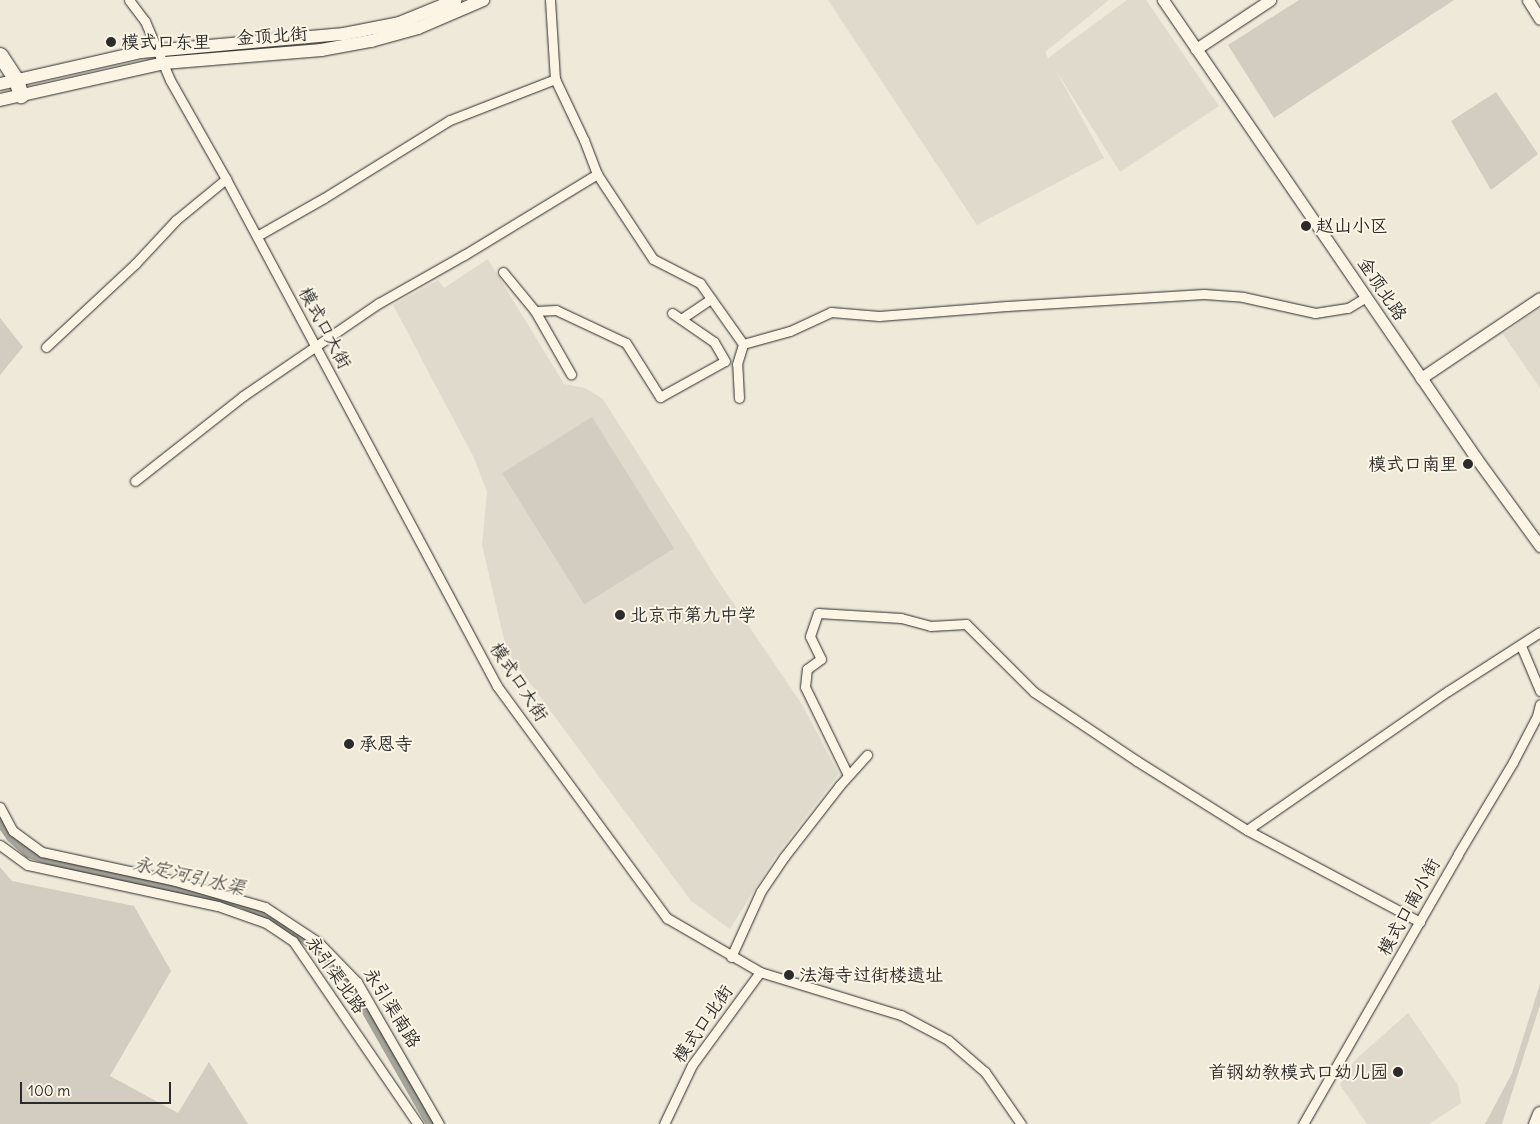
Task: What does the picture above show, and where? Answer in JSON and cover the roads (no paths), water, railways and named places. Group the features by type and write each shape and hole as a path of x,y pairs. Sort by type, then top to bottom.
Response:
{"main road":[{"name":"金顶北街","path":"0,84 112,58 158,50 344,34 399,22 456,0"},
{"name":"金顶北街","path":"0,100 164,63 321,50 371,41 418,28 483,0"},
{"path":"0,55 16,80 21,95"},
{"path":"1536,1124 1540,1114"}],"street":[{"path":"129,0 145,21 158,50"},
{"path":"550,0 554,79 584,140 597,174 653,259 700,283 742,344 737,364 739,398"},
{"name":"金顶北路","path":"1163,0 1421,378 1540,546"},
{"path":"1196,49 1270,0"},
{"path":"1528,0 1540,19"},
{"name":"模式口大街","path":"158,50 170,80 258,236 497,686 667,918 731,957 760,972 900,1015 948,1040 985,1072 1021,1124"},
{"path":"258,236 324,198 450,120 554,79"},
{"path":"134,481 243,396 378,303 464,256 597,174"},
{"path":"46,347 135,264 176,220 226,179"},
{"path":"504,272 535,311 571,374"},
{"path":"742,344 790,331 831,312 879,316 1204,294 1243,297 1315,313 1348,308 1366,297"},
{"path":"1421,378 1540,298"},
{"path":"681,319 711,299"},
{"path":"535,311 556,310 626,342 660,397 725,361 714,342 672,313"},
{"path":"848,775 805,687 808,669 821,660 810,636 818,613 901,618 930,626 966,624 1034,692 1137,761 1247,830 1420,922"},
{"path":"1247,830 1448,691 1521,646 1540,632"},
{"path":"1521,646 1540,691"},
{"name":"模式口南小街","path":"1304,1124 1458,854 1513,762 1540,704"},
{"path":"731,957 761,891 784,857 848,775 867,755"},
{"name":"永引渠南路","path":"0,807 13,831 42,852 175,881 265,907 318,942 357,982 439,1124"},
{"name":"永引渠北路","path":"0,845 28,866 218,906 273,928 293,941 418,1124"},
{"name":"模式口北街","path":"664,1124 692,1065 760,972"}],"waterway":[{"name":"永定河引水渠","path":"0,821 11,837 29,853 81,871 241,903 277,920 311,944 349,980 431,1124"}],"place":[{"name":"模式口东里","path":"111,42"},
{"name":"赵山小区","path":"1306,226"},
{"name":"模式口南里","path":"1468,464"},
{"name":"北京市第九中学","path":"620,615"},
{"name":"承恩寺","path":"349,744"},
{"name":"法海寺过街楼遗址","path":"789,975"},
{"name":"首钢幼教模式口幼儿园","path":"1398,1072"}]}
